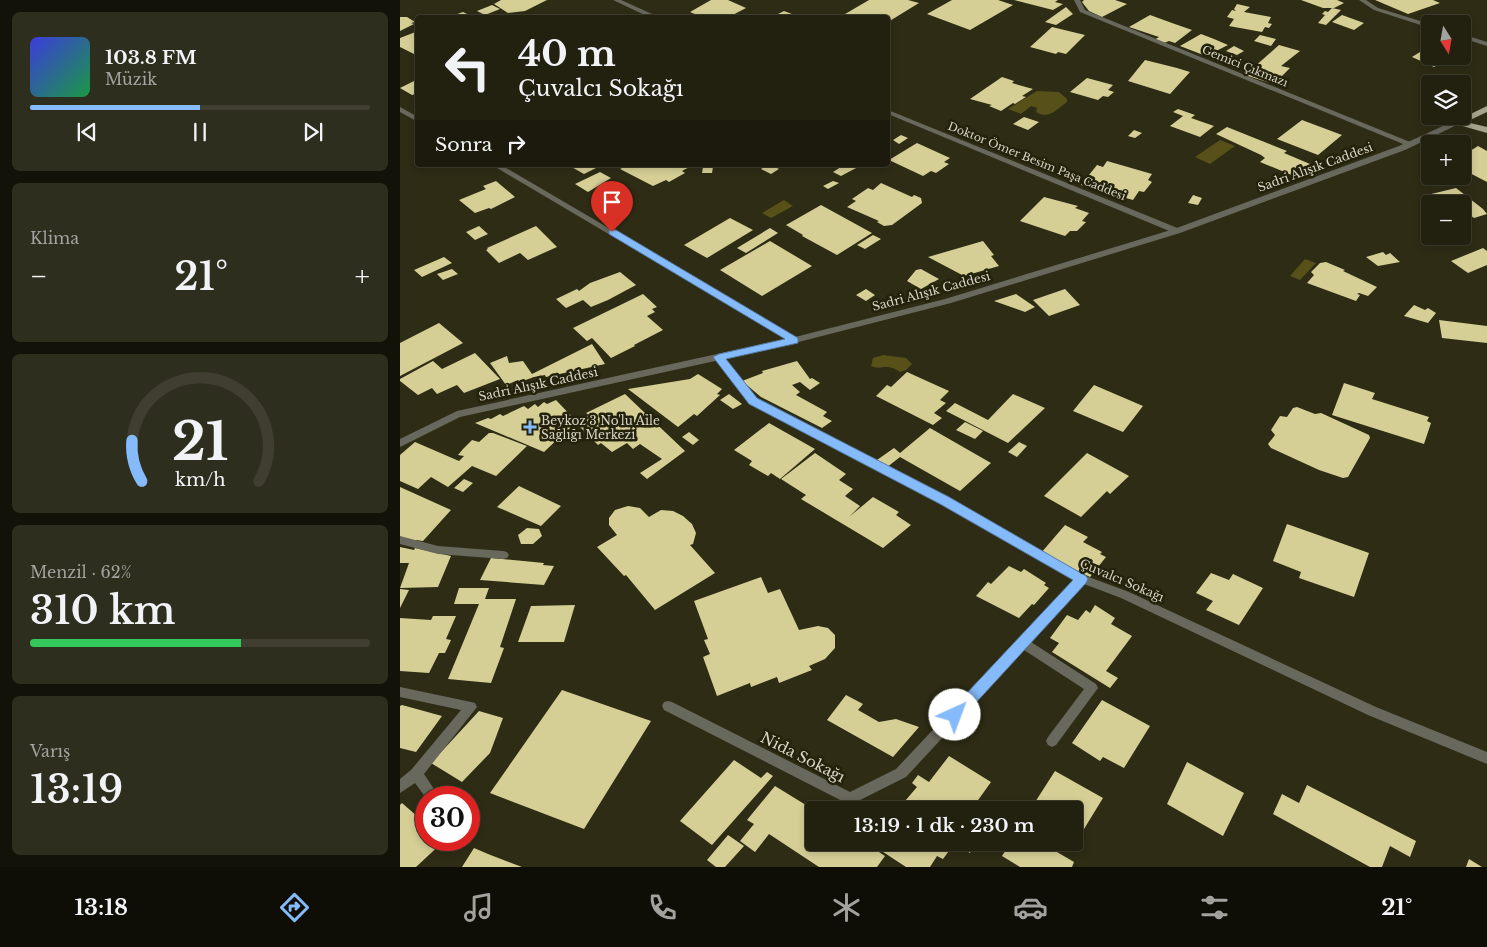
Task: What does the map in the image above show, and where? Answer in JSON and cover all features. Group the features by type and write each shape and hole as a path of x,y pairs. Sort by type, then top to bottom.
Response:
{"main road":[{"path":"1471,116 1487,109"},
{"path":"1466,125 1487,130"}],"street":[{"path":"616,0 651,15"},
{"name":"Gemici Çıkmazı","path":"1077,0 1082,11 1411,144"},
{"path":"1362,0 1376,9 1421,23"},
{"path":"1471,39 1487,44"},
{"path":"400,109 415,118"},
{"name":"Doktor Ömer Besim Paşa Caddesi","path":"890,113 1177,231"},
{"name":"Sadri Alışık Caddesi","path":"400,442 457,414 794,340 948,301 1177,231 1411,144 1453,125"},
{"path":"499,167 794,340"},
{"name":"Çuvalcı Sokağı","path":"719,357 753,401 945,501 1082,579 1125,595 1372,711 1487,758"},
{"path":"400,540 438,550 503,556"},
{"name":"Nida Sokağı","path":"668,706 850,800 901,773 1082,579"},
{"path":"1023,643 1092,688 1052,741"},
{"path":"400,692 471,707 416,774 400,787"},
{"path":"416,774 425,786"}],"shaded area":[{"path":"1037,91 1059,92 1067,99 1067,102 1053,113 1045,115 1036,112 1037,108 1031,106 1021,114 1008,109"},
{"path":"1220,140 1235,146 1210,164 1195,157"},
{"path":"784,200 793,206 771,218 762,213"},
{"path":"1305,259 1316,263 1300,280 1290,276"},
{"path":"883,355 906,358 912,364 906,370 900,372 887,367 878,368 871,366 873,358"}],"building":[{"path":"501,0 547,0 525,11 508,13 494,4"},
{"path":"711,0 728,0 746,8 733,15 697,15 690,12"},
{"path":"869,0 908,0 919,3 890,21 890,15 843,15"},
{"path":"952,0 998,0 1013,5 970,30 927,14"},
{"path":"1014,0 1058,0 1055,2 1063,4 1053,10"},
{"path":"1084,0 1115,0 1127,4 1102,17 1089,11 1082,2"},
{"path":"1301,0 1337,0 1344,3 1334,8 1323,8"},
{"path":"1375,0 1433,0 1440,3 1408,14"},
{"path":"1237,4 1250,7 1244,12 1271,17 1268,23 1272,24 1269,28 1265,27 1262,32 1229,26 1234,19 1227,17 1232,10 1236,11 1234,9"},
{"path":"492,5 500,9 485,15 477,11"},
{"path":"1066,7 1073,14 1056,25 1045,22"},
{"path":"1332,8 1341,10 1326,25 1318,23 1325,15 1322,14"},
{"path":"784,11 795,15 776,15"},
{"path":"463,12 469,15 455,15"},
{"path":"1150,15 1192,30 1175,43 1169,41 1164,43 1154,40 1159,37 1129,27"},
{"path":"1342,15 1364,23 1354,30 1332,22"},
{"path":"400,17 407,17 415,22 400,31"},
{"path":"1052,27 1085,35 1066,54 1058,52 1056,54 1030,47"},
{"path":"415,32 415,54 400,47 400,38"},
{"path":"1201,34 1228,45 1206,56 1180,46"},
{"path":"1260,35 1276,39 1271,46 1254,41"},
{"path":"1279,45 1300,51 1281,66 1290,68 1274,84 1245,75"},
{"path":"1234,46 1244,51 1237,55 1226,51"},
{"path":"1421,51 1421,61 1412,57"},
{"path":"1145,60 1190,72 1170,94 1128,81"},
{"path":"1002,77 1014,81 1012,83 1033,89 1022,96 1026,97 1001,111 989,106 992,105 970,99"},
{"path":"1087,78 1113,85 1108,90 1114,92 1108,97 1103,96 1098,100 1070,92"},
{"path":"415,80 415,94 412,95 400,88"},
{"path":"1178,109 1195,115 1191,118 1214,126 1200,137 1170,126 1183,116 1173,112"},
{"path":"1024,117 1039,122 1028,130 1013,124"},
{"path":"1302,120 1342,135 1318,155 1277,139"},
{"path":"1227,127 1287,151 1284,153 1310,164 1294,176 1260,162 1265,158 1261,155 1216,134"},
{"path":"1134,130 1142,133 1135,138 1128,136"},
{"path":"901,135 908,138 899,144 893,140"},
{"path":"917,143 950,158 944,162 949,164 936,173 931,171 923,176 890,159"},
{"path":"1478,146 1487,151 1487,182 1471,174 1471,150"},
{"path":"1107,161 1152,174 1148,180 1152,182 1144,192 1139,191 1133,200 1081,185 1097,165 1103,167"},
{"path":"572,167 598,167 584,174"},
{"path":"624,167 689,167 682,171 685,173 669,182 666,180 653,186 620,169"},
{"path":"703,167 713,167 712,173 702,173"},
{"path":"764,167 775,167 779,169 771,174 761,169"},
{"path":"841,167 858,167 841,176 833,172"},
{"path":"600,172 611,178 588,192 575,184"},
{"path":"496,181 515,197 491,209 475,213 459,200 486,189 483,186"},
{"path":"833,181 839,183 828,189 823,186"},
{"path":"881,183 912,197 914,195 921,198 922,203 892,225 884,226 877,222 879,221 847,207 856,201 852,199 868,188 873,190"},
{"path":"1456,188 1465,195 1427,195"},
{"path":"1193,195 1202,198 1198,205 1188,203"},
{"path":"1044,197 1078,206 1075,208 1089,213 1082,221 1086,222 1077,231 1070,231 1065,236 1020,221"},
{"path":"1471,200 1487,214 1474,218 1471,216"},
{"path":"821,205 872,233 837,255 786,225"},
{"path":"730,218 753,230 707,258 684,245"},
{"path":"479,226 488,234 475,240 466,232"},
{"path":"536,226 557,247 528,260 520,253 499,263 486,250 487,248"},
{"path":"770,228 778,233 746,253 737,248"},
{"path":"873,235 881,239 865,249 857,245"},
{"path":"770,241 812,266 762,296 720,270"},
{"path":"983,241 994,255 991,256 999,266 964,276 928,257"},
{"path":"1483,248 1487,251 1487,265 1468,273 1451,261"},
{"path":"1383,252 1386,255 1390,253 1400,262 1378,266 1366,257"},
{"path":"444,257 452,263 422,277 414,270"},
{"path":"1326,262 1377,287 1368,296 1357,294 1360,295 1356,301 1307,283 1314,275 1311,272 1320,263"},
{"path":"452,269 458,274 443,280 437,274"},
{"path":"921,269 939,279 921,289 907,281 916,270"},
{"path":"620,272 636,285 608,300 591,307 583,300 566,308 556,299 577,289 579,291 590,283"},
{"path":"866,289 875,295 866,301 856,295"},
{"path":"1065,289 1080,305 1049,316 1033,300"},
{"path":"643,294 657,307 652,309 655,312 647,316 663,330 611,358 592,338 587,341 573,328"},
{"path":"1016,294 1035,307 1025,312 994,301"},
{"path":"1414,305 1425,310 1428,308 1436,313 1428,323 1404,316"},
{"path":"1439,320 1487,326 1487,343 1442,338"},
{"path":"439,323 463,343 400,376 400,343"},
{"path":"592,344 605,364 546,377 545,375 534,377 520,382 518,380 506,385 490,363 507,356 509,363 523,361 532,374"},
{"path":"475,353 500,379 464,393 457,385 437,394 432,388 418,395 400,381 400,379 433,361 442,369"},
{"path":"797,361 810,379 812,378 820,383 810,390 800,382 792,385 800,392 796,395 827,412 823,416 832,421 822,428 761,397 742,381 763,373 762,371"},
{"path":"907,372 949,391 940,400 946,403 934,413 942,418 933,425 876,396 887,385 891,387"},
{"path":"698,374 722,389 717,394 720,395 697,416 694,414 678,427 628,389 690,379"},
{"path":"1344,383 1375,393 1372,399 1429,417 1427,421 1431,423 1424,444 1332,415"},
{"path":"1094,385 1143,406 1123,432 1073,411"},
{"path":"625,394 685,451 647,479 640,473 662,459 640,444 633,449 627,443 612,452 601,443 598,445 577,424 565,432 544,452 475,423 488,418 491,419 500,414 503,416 524,406 528,409 535,404 538,407 544,402 547,404 556,400 577,422 589,415 586,413"},
{"path":"729,394 742,404 733,409 720,400"},
{"path":"1013,394 1045,408 1008,443 946,411 955,403 988,420"},
{"path":"1297,407 1315,414 1321,413 1369,435 1370,438 1348,477 1343,478 1319,470 1271,448 1268,444 1275,435 1271,430 1280,416 1287,417 1293,408"},
{"path":"965,422 983,431 975,439 956,430"},
{"path":"769,423 815,449 780,479 771,473 768,476 749,465 752,461 734,450"},
{"path":"930,428 991,463 960,491 900,457 886,468 877,460 894,448 900,453"},
{"path":"689,432 699,440 693,445 682,437"},
{"path":"489,433 527,446 496,476 472,466 448,487 431,477 418,489 400,481 400,455 415,442 459,461 464,456 458,455 472,440 479,442"},
{"path":"1019,442 1027,446 1017,457 1008,452"},
{"path":"815,453 846,474 839,480 853,489 845,496 860,506 849,517 873,497 899,512 896,515 911,525 883,548 801,499 806,495 781,479"},
{"path":"1087,453 1129,476 1110,494 1107,491 1081,517 1044,496"},
{"path":"464,479 473,483 463,492 454,488"},
{"path":"519,486 561,506 541,526 497,507"},
{"path":"400,487 451,510 423,541 416,540 415,542 400,537"},
{"path":"628,506 640,508 649,517 661,510 673,511 683,516 692,524 696,533 693,544 690,545 715,573 655,610 626,575 624,576 597,547 617,535 609,525 609,518 615,510"},
{"path":"1287,524 1369,553 1354,597 1299,578 1301,572 1273,561"},
{"path":"1065,525 1088,537 1083,542 1102,552 1100,554 1106,557 1090,577 1041,553"},
{"path":"527,528 539,529 542,536 533,544 521,544 518,535"},
{"path":"400,547 414,550 415,548 451,556 438,587 400,588 409,563 400,563"},
{"path":"491,558 544,563 543,565 554,566 544,585 480,580"},
{"path":"1009,566 1021,572 1024,569 1046,583 1044,585 1049,588 1019,618 976,596 988,582 991,584"},
{"path":"1211,573 1229,580 1233,574 1263,588 1239,625 1206,610 1213,601 1196,593"},
{"path":"761,577 768,593 780,589 799,630 818,626 828,628 835,635 835,648 825,659 809,666 812,670 779,683 777,677 751,687 750,683 717,696 703,657 710,654 704,640 708,639 694,601"},
{"path":"459,588 489,588 485,599 516,599 500,647 504,648 491,683 448,679 479,604 454,604"},
{"path":"400,589 409,590 400,608"},
{"path":"575,605 564,642 518,642 531,606"},
{"path":"1095,605 1115,618 1111,624 1132,636 1106,671 1118,678 1110,688 1052,652 1059,643 1050,638 1067,615 1078,620 1086,610 1090,613"},
{"path":"433,616 456,616 446,639 451,640 445,653 439,653 429,673 400,671 400,618 431,620"},
{"path":"562,690 651,721 584,829 490,793"},
{"path":"846,695 863,704 858,710 879,722 896,719 919,727 893,757 827,720"},
{"path":"1102,700 1150,726 1124,768 1103,757 1100,761 1072,743"},
{"path":"400,706 442,716 416,752 400,748"},
{"path":"479,711 503,718 490,753 462,782 431,763"},
{"path":"949,756 991,782 977,801 905,801 917,787 912,783 918,775 929,782"},
{"path":"734,760 761,778 767,772 773,776 712,845 680,821"},
{"path":"1187,762 1244,793 1223,836 1167,804"},
{"path":"1055,771 1103,798 1083,831 1083,801 1036,801"},
{"path":"1307,785 1416,841 1410,857 1390,846 1382,867 1370,867 1273,814 1282,794 1299,803"},
{"path":"775,786 805,804 805,851 878,851 885,856 877,867 819,867 769,834 755,852 740,841 754,824 747,820"},
{"path":"402,803 415,814 415,851 433,851 416,867 400,867 400,805"},
{"path":"728,835 744,846 725,867 716,867 707,860"},
{"path":"472,851 480,851 522,867 462,867"},
{"path":"882,851 949,851 943,859 937,856 930,867 906,867"},
{"path":"1005,851 1055,851 1074,862 1072,867 1020,867 1002,856"},
{"path":"1469,859 1482,867 1466,867"}],"place":[{"name":"Beykoz 3 No'lu Aile Sağlığı Merkezi","path":"530,427"}],"route":[{"path":"612,232 794,340 719,357 753,401 945,501 1082,579 955,715"}]}
